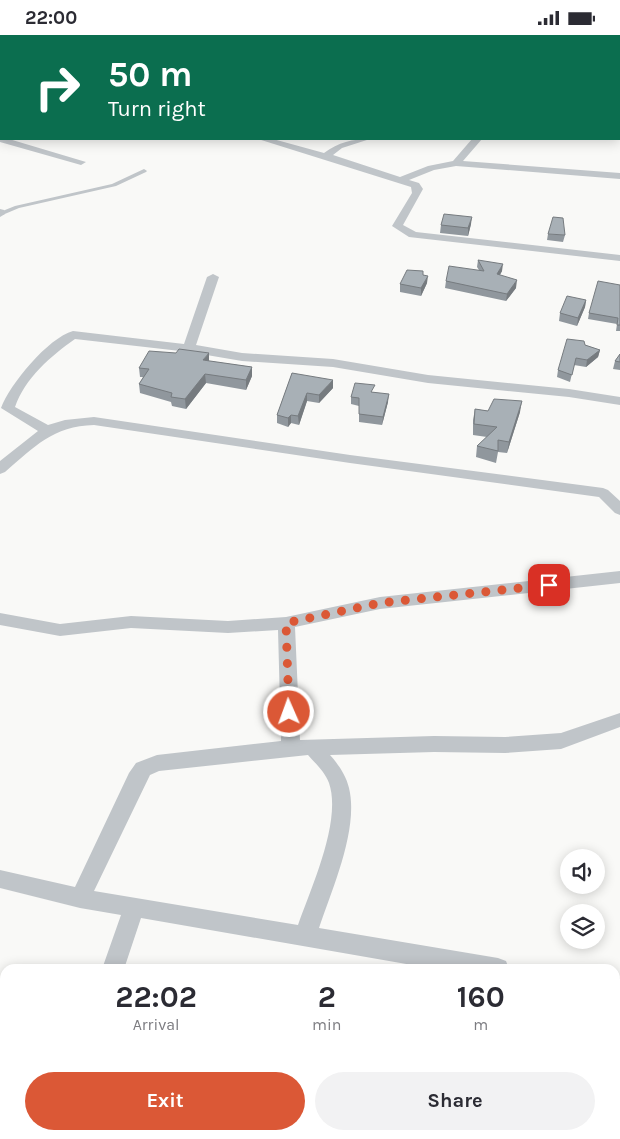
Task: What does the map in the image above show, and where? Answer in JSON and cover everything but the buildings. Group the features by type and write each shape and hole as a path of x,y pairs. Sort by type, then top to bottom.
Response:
{"street":[{"path":"4,140 81,162"},
{"path":"266,140 326,156 415,185 418,189 397,226 413,235 620,258"},
{"path":"326,156 340,146 361,140"},
{"path":"456,163 476,140"},
{"path":"400,180 431,168 456,163 620,176"},
{"path":"189,348 213,277"},
{"path":"48,431 8,408 10,399 30,372 73,335 189,348 242,357 333,363 428,379 569,393 620,401"},
{"path":"0,469 58,424 76,420 118,423 350,459 603,493 620,510"},
{"path":"0,619 60,630 131,622 228,627 286,623 380,603 620,577"},
{"path":"286,623 290,748"},
{"path":"80,898 136,779 143,769 170,761 290,748 434,744 506,745 561,741 620,720"},
{"path":"305,937 326,872 342,805 340,787 331,767 313,748"},
{"path":"0,879 80,898 305,937 430,963"},
{"path":"115,964 134,907"}],"lane":[{"path":"0,213 17,207 114,185 144,171"}],"route":[{"path":"289,712 286,623 380,603 549,585"}]}
